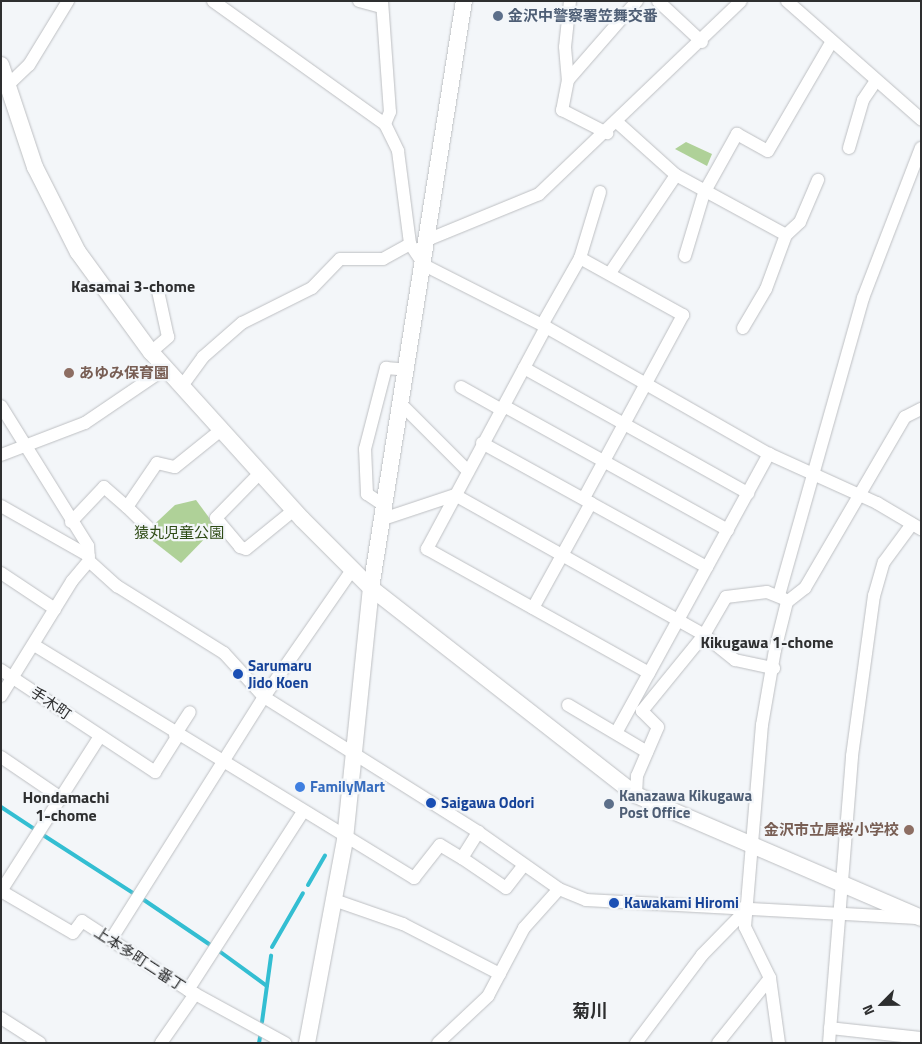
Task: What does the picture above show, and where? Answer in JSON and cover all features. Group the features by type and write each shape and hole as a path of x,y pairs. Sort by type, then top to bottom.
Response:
{"street":[{"path":"5,85 29,65 68,1"},
{"path":"213,1 385,124 398,151 410,244 424,264 544,326 769,454 811,472 916,526 884,562 874,596 852,756 837,912 829,1043"},
{"path":"359,1 382,4 390,112 385,124"},
{"path":"307,1043 345,838 371,588 402,404 464,1"},
{"path":"570,1 565,47 568,80 562,110 607,133"},
{"path":"568,80 637,1"},
{"path":"658,1 702,42"},
{"path":"427,240 539,194 618,123 702,42 741,1"},
{"path":"787,1 921,119"},
{"path":"685,256 704,193 737,134 768,151 832,41"},
{"path":"1,65 5,85 35,167 78,252 151,352 294,510 371,588 636,795 841,886 920,918"},
{"path":"849,148 863,100 876,81"},
{"path":"618,123 676,175 704,193 786,235"},
{"path":"779,1043 770,978 744,927 762,724 774,668 783,598 811,472 863,298 921,148"},
{"path":"610,273 676,175"},
{"path":"743,328 766,289 786,235 800,222 818,180"},
{"path":"600,192 580,258 503,408 482,443 427,548 649,673"},
{"path":"182,386 219,341 261,312 312,288 340,259 383,259 410,244"},
{"path":"533,608 564,557 605,461 684,315 580,258"},
{"path":"151,352 168,337 158,291"},
{"path":"1,455 27,447 85,423 166,368"},
{"path":"384,512 367,494 365,449 386,368 407,370"},
{"path":"524,368 748,493"},
{"path":"461,387 605,461 728,530"},
{"path":"402,404 468,471"},
{"path":"1,406 88,546 89,558 1,696"},
{"path":"636,795 637,776 658,727 642,711 704,635 726,597 783,598 805,588 862,497 905,417 921,409"},
{"path":"127,507 157,463 175,467 221,430"},
{"path":"482,443 707,567"},
{"path":"616,733 769,454"},
{"path":"260,473 216,518 240,547 246,549 294,510"},
{"path":"72,522 104,487 148,527"},
{"path":"384,512 455,495 679,620 704,635 734,660 774,668"},
{"path":"1,506 89,558 117,586 224,654 264,697 478,832 559,889 586,900 746,910 837,912 920,918"},
{"path":"112,938 225,762 264,697 352,570"},
{"path":"1,573 55,609"},
{"path":"20,641 33,647 176,736 225,762 302,813 414,878 440,845 506,888 524,865"},
{"name":"手木町","path":"1,670 155,772 176,736"},
{"path":"568,706 647,752"},
{"path":"176,736 190,712"},
{"path":"1,891 100,736"},
{"path":"1,757 61,798"},
{"path":"161,1043 302,813"},
{"path":"462,858 478,832"},
{"path":"438,1043 488,996 524,928 559,889"},
{"name":"上本多町二番丁","path":"1,891 73,933 82,921 108,940 112,938 191,992 285,1043"},
{"path":"334,900 403,924 500,974"},
{"path":"636,1043 702,955 746,910"},
{"path":"718,1043 770,978"},
{"path":"1,1018 40,1043"},
{"path":"830,1028 921,1038"}],"green space":[{"path":"686,142 712,154 707,166 675,149"},
{"name":"猿丸児童公園","path":"196,500 216,527 181,563 144,534 175,505"}],"waterway":[{"path":"1,807 36,830"},
{"path":"43,835 136,895"},
{"path":"308,885 325,856"},
{"path":"272,947 303,893"},
{"path":"144,900 212,946"},
{"path":"219,951 267,986"},
{"path":"262,1022 271,956"},
{"path":"259,1043 261,1032"}],"place":[{"name":"金沢中警察署笠舞交番","path":"498,16"},
{"name":"あゆみ保育園","path":"69,373"},
{"name":"Sarumaru Jido Koen","path":"238,674"},
{"name":"FamilyMart","path":"300,787"},
{"name":"Saigawa Odori","path":"431,803"},
{"name":"Kanazawa Kikugawa Post Office","path":"609,804"},
{"name":"金沢市立犀桜小学校","path":"909,830"},
{"name":"Kawakami Hiromi","path":"614,903"}],"district":[{"name":"Kasamai 3-chome","path":"133,286"},
{"name":"Kikugawa 1-chome","path":"767,642"},
{"name":"Hondamachi 1-chome","path":"66,806"},
{"name":"菊川","path":"590,1011"}]}
